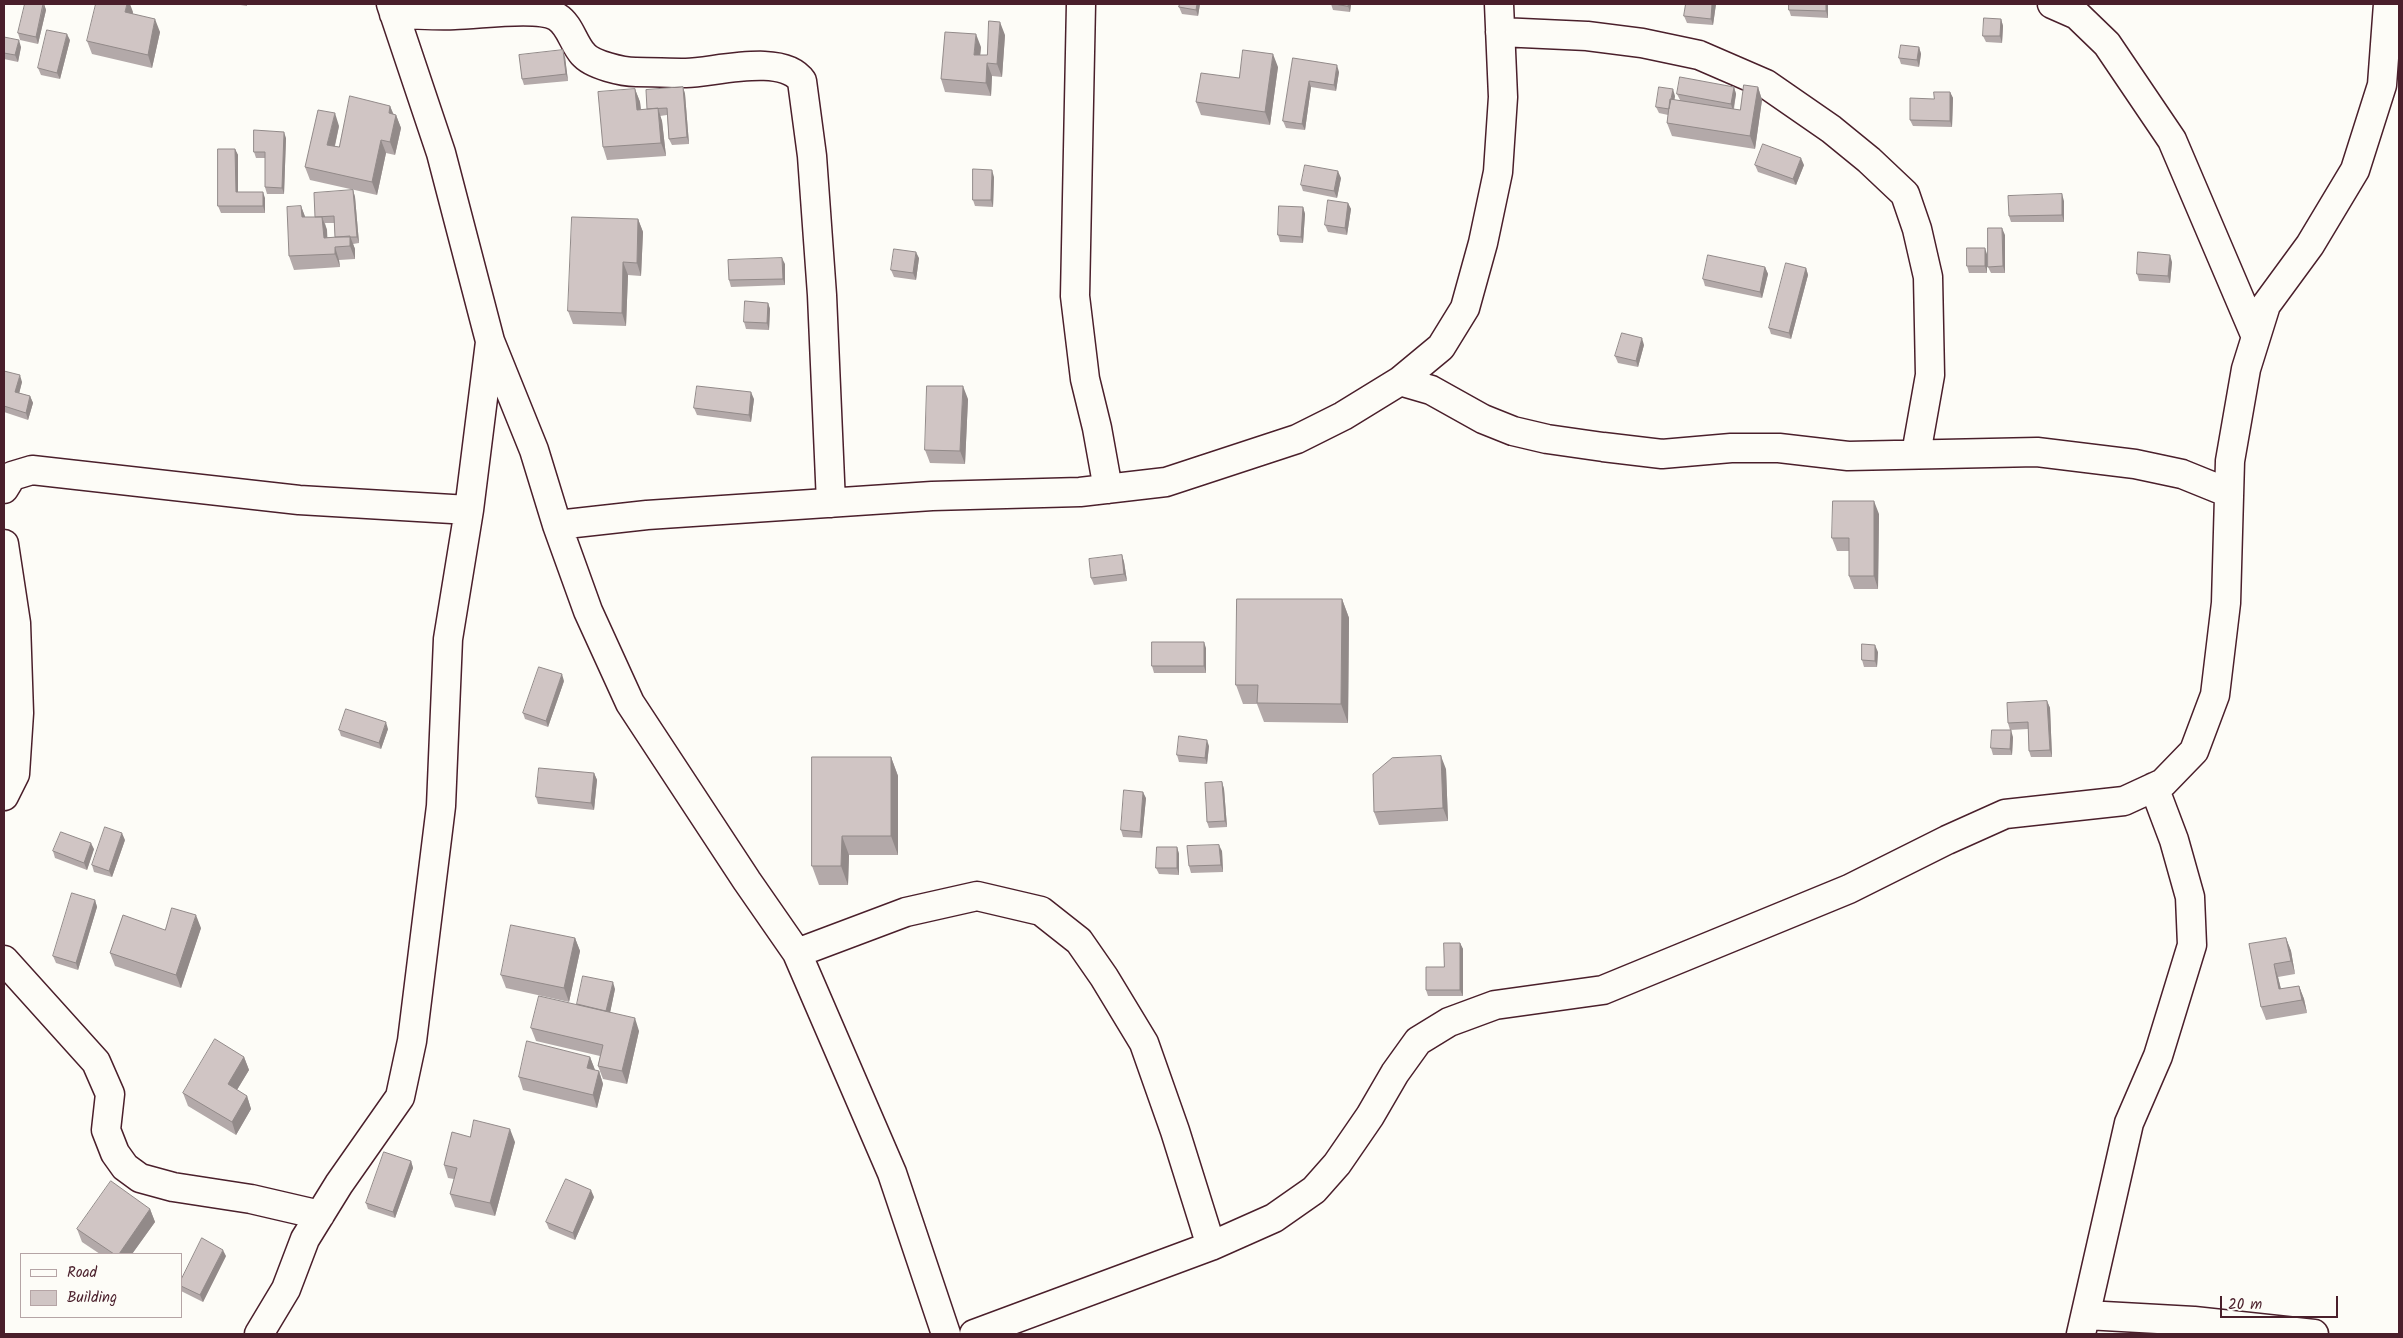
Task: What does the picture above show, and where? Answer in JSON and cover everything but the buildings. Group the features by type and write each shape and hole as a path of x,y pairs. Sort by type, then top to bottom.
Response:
{"street":[{"path":"1081,4 1075,296 1085,378 1097,428 1108,489"},
{"path":"557,525 647,515 932,496 1080,492 1166,482 1297,439 1343,416 1400,380 1440,347 1466,308 1498,172 1503,97 1499,4"},
{"path":"2052,4 2077,15 2107,44 2172,140 2256,337"},
{"path":"974,1334 1211,1246 1274,1218 1314,1190 1337,1164 1370,1116 1394,1073 1418,1041 1449,1022 1495,1005 1603,990 1849,888 2005,814 2124,801 2163,783 2194,751 2215,695 2226,602 2230,461 2246,369 2266,305 2310,245 2355,170 2382,85 2388,4"},
{"path":"830,503 822,295 812,156 802,82 797,74 785,68 766,67 728,68 687,73 620,70 605,66 584,55 570,31 557,17 531,10 452,16 393,9 441,153 490,341 534,450 557,525 588,611 630,703 797,953 892,1173 946,1334"},
{"path":"1500,32 1587,36 1642,43 1699,55 1766,84 1831,129 1869,160 1905,194 1917,229 1928,277 1930,375 1916,454"},
{"path":"259,1334 286,1289 305,1238 339,1184 400,1097 412,1041 426,937 441,806 448,639 469,510 490,341"},
{"path":"1400,380 1431,390 1483,419 1513,432 1575,443 1662,454 1731,448 1779,448 1848,456 2037,452 2125,463 2182,474 2229,494"},
{"path":"4,489 12,476 32,470 299,500 469,510"},
{"path":"4,544 16,623 19,713 15,774 4,796"},
{"path":"2154,787 2174,840 2190,897 2192,945 2158,1056 2129,1123 2084,1325 2194,1321 2314,1334"},
{"path":"797,953 906,912 977,896 1041,911 1079,942 1104,977 1144,1043 1175,1131 1211,1246"},
{"path":"4,960 96,1062 110,1094 106,1130 115,1153 125,1167 140,1178 173,1187 251,1199 320,1215"}]}
